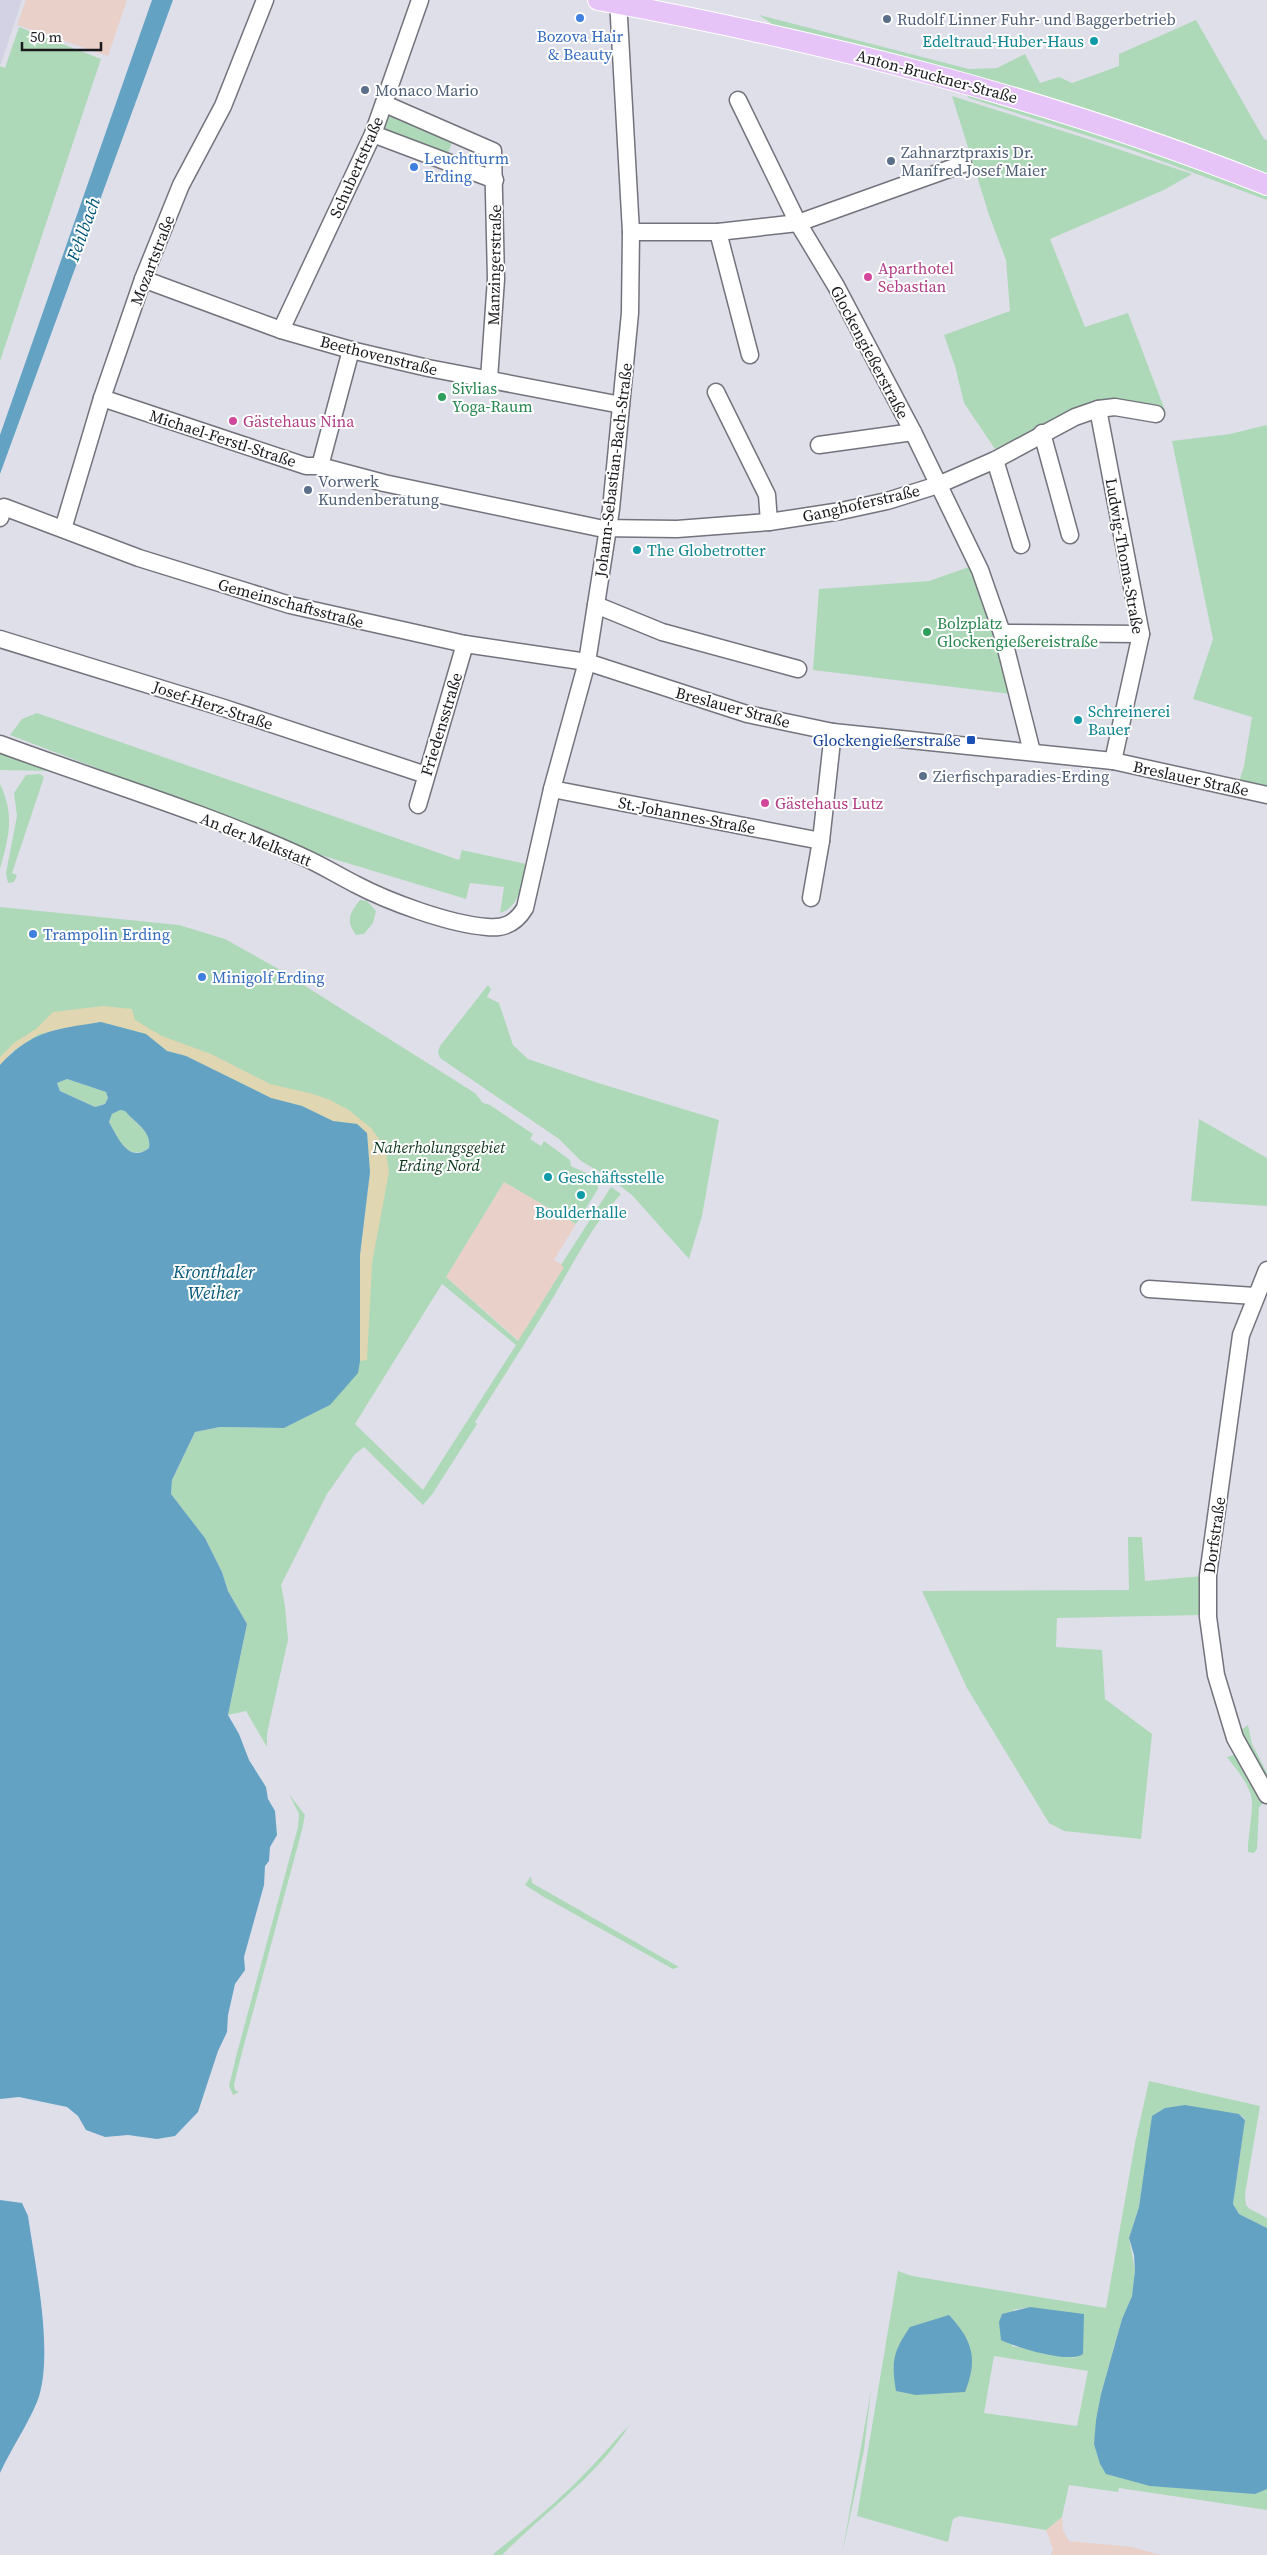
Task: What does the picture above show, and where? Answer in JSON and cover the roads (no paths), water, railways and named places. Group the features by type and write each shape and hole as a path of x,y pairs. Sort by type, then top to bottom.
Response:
{"main road":[{"name":"Anton-Bruckner-Straße","path":"611,1 720,23 910,67 1019,99 1140,138 1267,185"}],"street":[{"name":"Mozartstraße","path":"63,529 102,398 143,280 181,185 227,97 265,0"},
{"name":"Schubertstraße","path":"281,330 373,134 420,0"},
{"name":"Johann-Sebastian-Bach-Straße","path":"512,923 525,908 552,789 587,662 609,529 630,313 631,232 611,1"},
{"name":"Glockengießerstraße","path":"738,100 798,223 840,293 913,432 980,570 1002,633 1032,752"},
{"name":"Manzingerstraße","path":"384,104 493,151 496,279 489,379"},
{"path":"373,134 494,180"},
{"path":"631,232 718,232 798,223 963,164"},
{"path":"718,232 750,356"},
{"name":"Beethovenstraße","path":"143,280 281,330 351,350 428,368 621,405"},
{"path":"320,466 351,350"},
{"path":"716,392 768,495 770,522"},
{"name":"Michael-Ferstl-Straße","path":"102,398 306,466 320,466 393,485 609,529"},
{"name":"Ganghoferstraße","path":"609,529 677,529 770,522 850,509 938,485 995,460 1042,433 1075,417 1098,409 1115,407 1156,414"},
{"name":"Ludwig-Thoma-Straße","path":"1098,409 1141,634 1113,761"},
{"path":"819,445 913,432"},
{"path":"1042,433 1070,535"},
{"path":"995,460 1021,545"},
{"name":"Gemeinschaftsstraße","path":"2,512 63,529 176,571 290,605 465,644 587,662"},
{"path":"596,605 662,632 798,669"},
{"path":"1002,633 1141,634"},
{"name":"Josef-Herz-Straße","path":"0,639 224,708 426,775"},
{"name":"Friedensstraße","path":"418,804 465,644"},
{"name":"Breslauer Straße","path":"587,662 739,711 833,732 1113,761 1267,795"},
{"path":"811,898 821,841 833,732"},
{"name":"An der Melkstatt","path":"0,744 173,806 302,856 377,894 428,913 486,927 503,927 512,923"},
{"name":"St.-Johannes-Straße","path":"552,789 821,841"},
{"name":"Dorfstraße","path":"1267,1270 1241,1335 1208,1575 1208,1617 1216,1675 1232,1728 1256,1778 1267,1795"},
{"path":"1149,1289 1255,1296"}],"water":[{"name":"Fehlbach","path":"152,0 173,0 0,474 0,435"},
{"name":"Kronthaler Weiher","path":"101,1022 146,1034 167,1051 186,1056 271,1098 302,1106 333,1121 357,1124 367,1133 370,1172 360,1255 360,1361 358,1373 330,1405 284,1428 220,1427 195,1432 172,1480 171,1494 205,1538 222,1572 228,1591 247,1624 228,1715 239,1734 249,1760 266,1787 268,1799 275,1811 277,1835 270,1847 269,1861 265,1866 264,1885 244,1957 245,1970 235,1984 228,2015 227,2032 218,2051 198,2112 175,2136 157,2139 128,2135 105,2137 86,2130 78,2116 67,2107 19,2097 0,2099 0,1065 23,1044 34,1038 58,1029","holes":["67,1079 106,1092 108,1098 105,1104 95,1107 60,1091 57,1083","120,1110 125,1111 142,1128 148,1137 149,1148 136,1153 130,1151 120,1141 109,1122 112,1114"]},
{"path":"1185,2105 1239,2114 1245,2120 1233,2204 1239,2214 1267,2228 1267,2489 1255,2494 1150,2486 1106,2474 1100,2464 1094,2444 1101,2394 1122,2319 1132,2296 1135,2270 1134,2255 1129,2238 1139,2207 1152,2116 1165,2108"},
{"path":"0,2200 22,2203 28,2216 42,2310 44,2361 42,2383 37,2402 0,2473"},
{"path":"1030,2307 1084,2314 1083,2354 1076,2357 1055,2356 1018,2347 1001,2340 999,2322 1002,2314"},
{"path":"949,2315 963,2333 971,2351 971,2370 965,2392 916,2395 896,2391 895,2357 900,2343 910,2327"}],"place":[{"name":"Bozova Hair & Beauty","path":"580,18"},
{"name":"Rudolf Linner Fuhr- und Baggerbetrieb","path":"887,19"},
{"name":"Edeltraud-Huber-Haus","path":"1094,41"},
{"name":"Monaco Mario","path":"365,90"},
{"name":"Zahnarztpraxis Dr. Manfred Josef Maier","path":"891,161"},
{"name":"Leuchtturm Erding","path":"414,167"},
{"name":"Aparthotel Sebastian","path":"868,277"},
{"name":"Sivlias Yoga-Raum","path":"442,397"},
{"name":"Gästehaus Nina","path":"233,421"},
{"name":"Vorwerk Kundenberatung","path":"308,490"},
{"name":"The Globetrotter","path":"637,550"},
{"name":"Bolzplatz Glockengießereistraße","path":"927,632"},
{"name":"Schreinerei Bauer","path":"1078,720"},
{"name":"Glockengießerstraße","path":"971,740"},
{"name":"Zierfischparadies-Erding","path":"923,776"},
{"name":"Gästehaus Lutz","path":"765,803"},
{"name":"Trampolin Erding","path":"33,934"},
{"name":"Minigolf Erding","path":"202,977"},
{"name":"Geschäftsstelle","path":"548,1177"},
{"name":"Boulderhalle","path":"581,1195"}],"park label":[{"name":"Naherholungsgebiet Erding Nord","path":"439,1156"}]}
